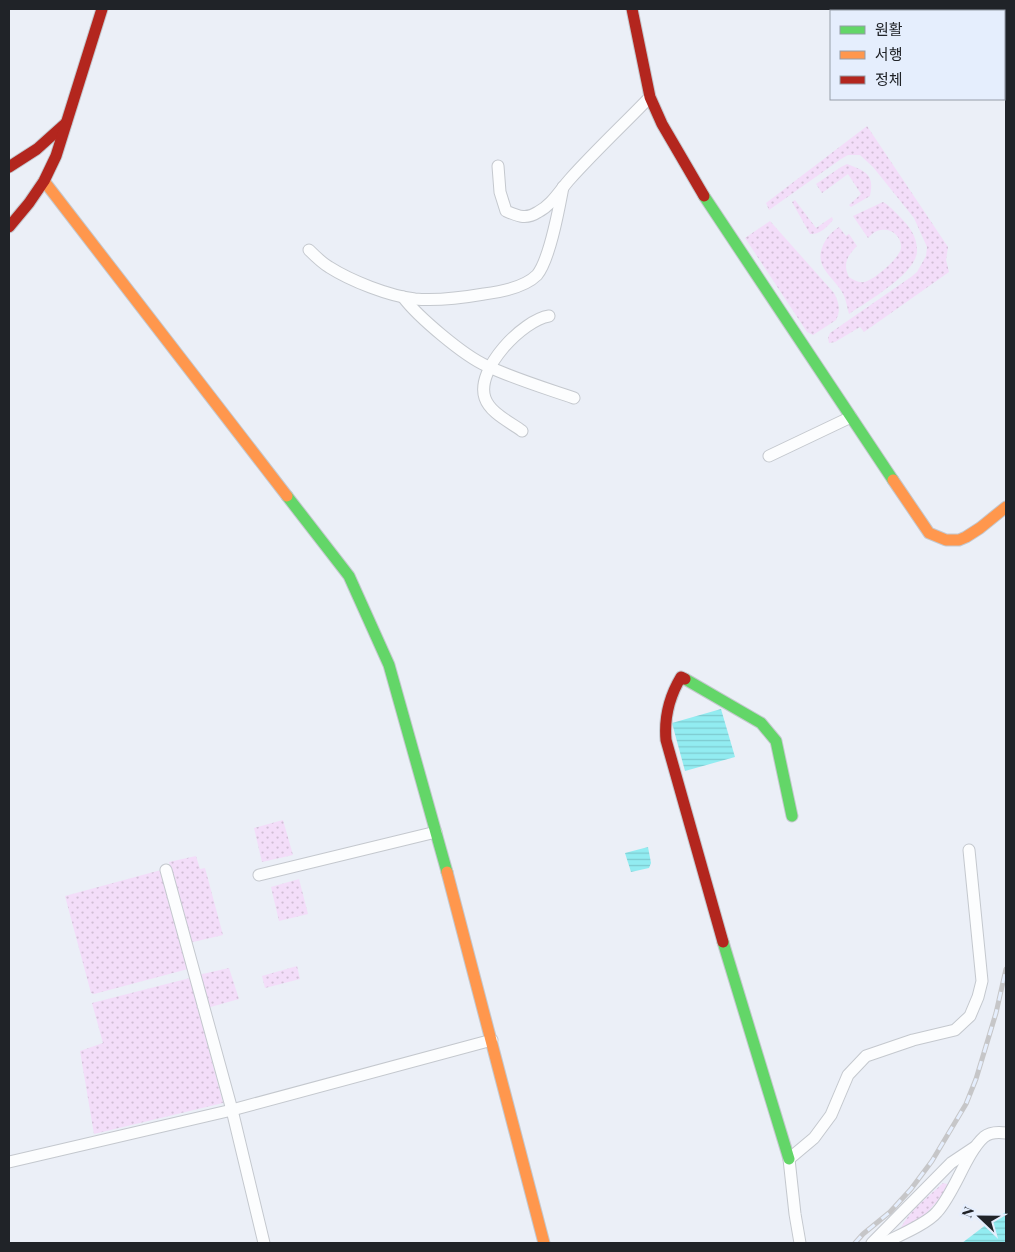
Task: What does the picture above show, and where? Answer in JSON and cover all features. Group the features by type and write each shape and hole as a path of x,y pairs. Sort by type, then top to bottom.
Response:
{"street":[{"path":"9,227 44,181 56,156 102,9"},
{"path":"632,9 650,97 662,124 695,182 929,533 941,540 953,542 968,536 1006,507"},
{"path":"498,166 500,192 506,211 519,217 527,217 539,212 650,97"},
{"path":"9,167 37,149 66,123"},
{"path":"44,181 349,576 389,666 492,1040 544,1243"},
{"path":"309,250 329,267 346,276 403,297 454,299 498,292 528,282 542,267 549,247 563,187"},
{"path":"403,297 411,307 453,343 489,367 574,398"},
{"path":"522,431 490,407 485,397 484,384 489,367 507,345 532,322 549,316"},
{"path":"769,456 851,417"},
{"path":"792,816 776,741 761,723 681,677 674,688 666,712 664,725 666,740 719,929 789,1160 794,1214 800,1243"},
{"path":"259,875 436,832"},
{"path":"789,1160 814,1138 831,1116 848,1075 866,1056 913,1040 955,1030 970,1016 978,997 982,980 969,850"},
{"path":"166,870 232,1110 264,1243"},
{"path":"9,1162 232,1110 492,1040"},
{"path":"884,1243 912,1230 937,1213 985,1135 998,1132 1006,1133"},
{"path":"872,1243 950,1164 976,1147"}],"shaded area":[{"path":"867,126 948,247 946,260 949,272 864,332 860,327 835,342 829,343 830,333 917,272 926,256 927,247 914,218 873,167 860,155 848,155 841,159 769,210 766,203"},
{"path":"847,164 864,171 870,178 871,183 870,196 851,207 849,205 861,194 848,174 822,193 816,184"},
{"path":"795,200 816,228 832,217 833,220 820,232 810,234 792,202"},
{"path":"883,202 896,213 912,232 917,245 915,259 909,268 890,286 849,314 843,294 823,266 820,255 822,248 833,231 839,227 846,236 849,234 857,246 847,260 846,268 849,277 858,282 864,282 879,273 896,257 901,248 900,240 896,234 889,230 876,231 868,238 853,216"},
{"path":"770,221 834,293 837,300 839,310 836,320 813,335 807,332 745,238"},
{"path":"283,820 293,855 262,862 254,828"},
{"path":"196,856 200,869 205,868 223,935 189,943 169,862"},
{"path":"161,870 188,969 94,994 91,993 65,896"},
{"path":"299,879 308,914 279,921 271,887"},
{"path":"297,966 300,979 265,988 262,976"},
{"path":"229,968 239,999 207,1008 198,975"},
{"path":"190,978 223,1103 94,1134 80,1051 103,1043 92,1003"},
{"path":"943,1183 947,1184 948,1189 924,1216 900,1229 914,1210"}],"water":[{"path":"721,709 735,757 685,771 672,723"},
{"path":"648,847 651,863 649,868 631,872 625,853"},
{"path":"1006,1212 1006,1243 962,1243 991,1221"}],"railway":[{"path":"855,1243 890,1212 911,1189 932,1161 966,1104 976,1079 996,1013 1006,969"}],"traffic: fast":[{"path":"704,196 893,480"},
{"path":"287,496 349,576 389,665 447,872"},
{"path":"685,679 761,723 776,741 792,816"},
{"path":"723,942 789,1159"}],"traffic: slow":[{"path":"44,181 287,496"},
{"path":"893,480 929,533 946,540 959,540 966,537 1006,507"},
{"path":"447,872 544,1243"}],"traffic: jam":[{"path":"9,227 44,181 56,156 102,9"},
{"path":"632,9 650,97 662,124 704,196"},
{"path":"9,167 37,149 66,123"},
{"path":"685,679 681,677 670,700 666,723 666,740 723,942"}]}
